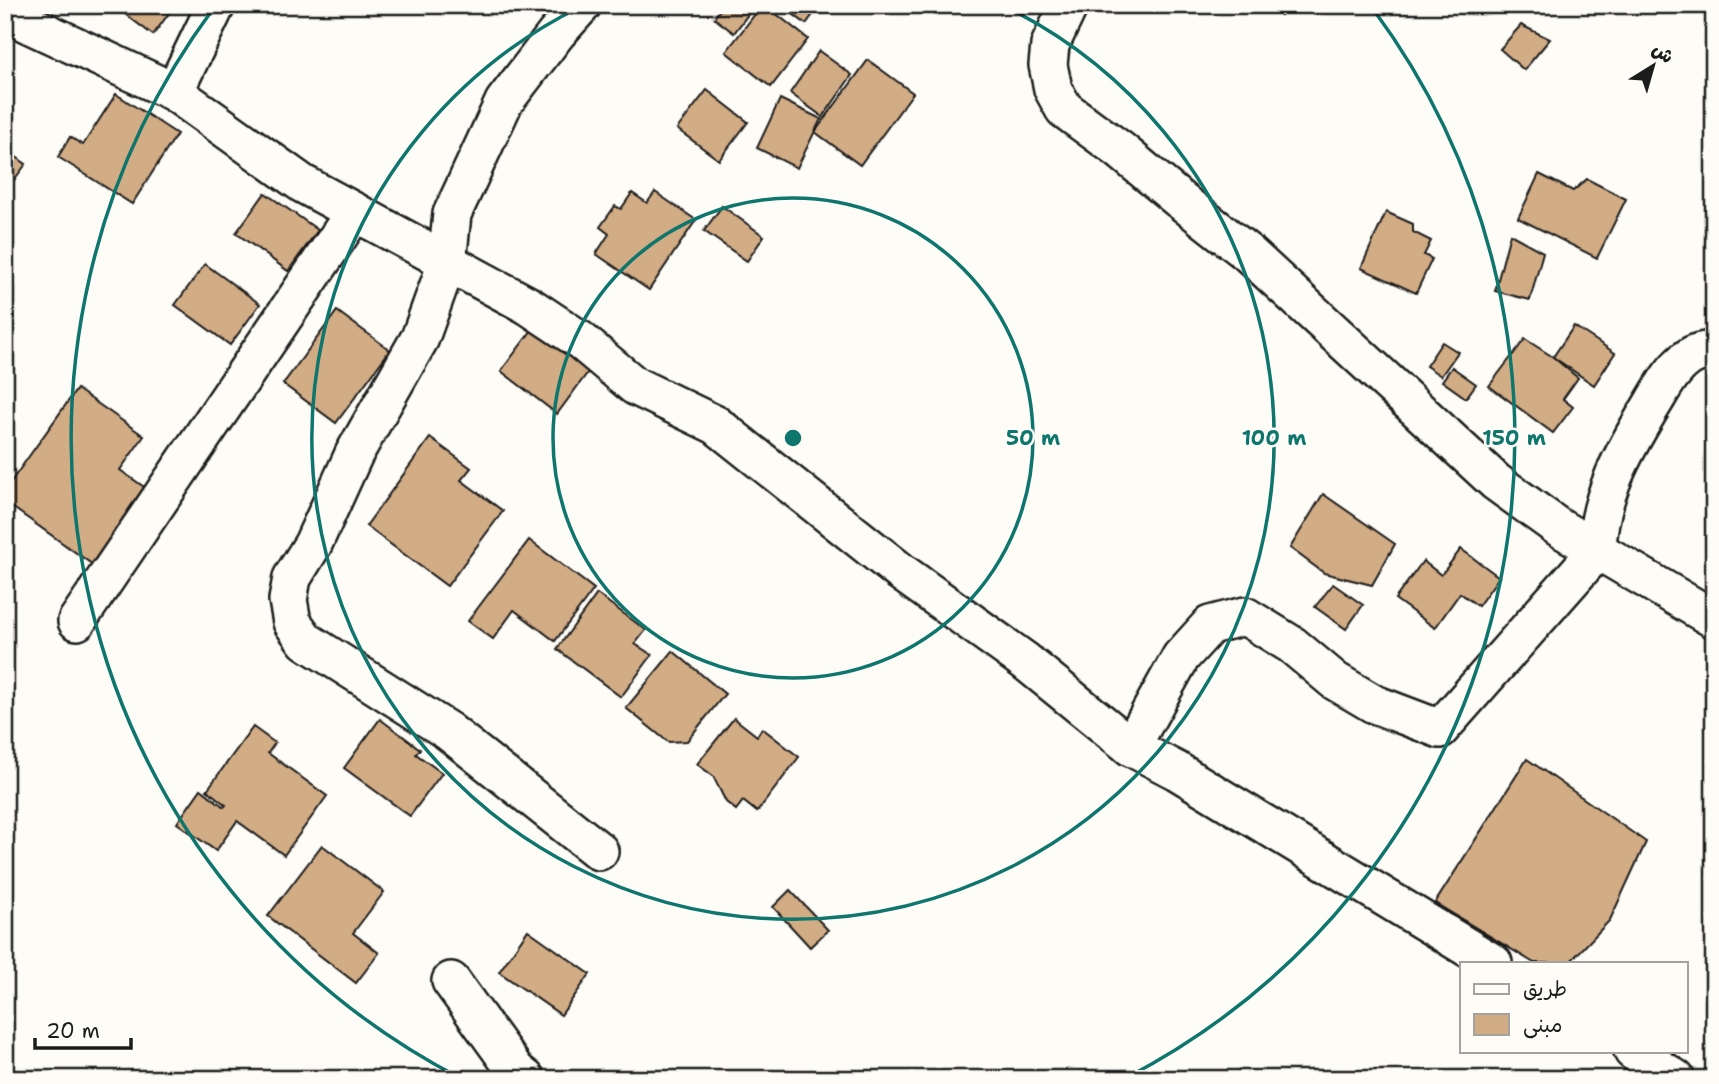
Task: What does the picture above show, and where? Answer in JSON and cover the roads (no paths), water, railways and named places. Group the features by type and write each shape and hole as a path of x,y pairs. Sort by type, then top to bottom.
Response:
{"street":[{"path":"174,92 216,5"},
{"path":"582,5 504,102 452,214 447,263 420,338 354,454 313,544 292,578 288,600 292,622 306,642 448,731 599,852"},
{"path":"1069,5 1050,45 1048,65 1053,89 1064,109 1120,150 1248,253 1496,482 1558,527 1714,619"},
{"path":"5,13 174,92 303,184 529,306 580,340 635,386 716,425 901,572 1025,661 1131,747 1177,771 1491,962"},
{"path":"77,621 355,212"},
{"path":"1131,747 1181,657 1210,625 1245,616 1292,645 1335,681 1374,704 1440,729 1597,551 1597,530 1605,501 1615,469 1625,450 1676,369 1697,352 1714,350"},
{"path":"451,981 516,1071 526,1079"},
{"path":"1634,1052 1675,1079"}]}
